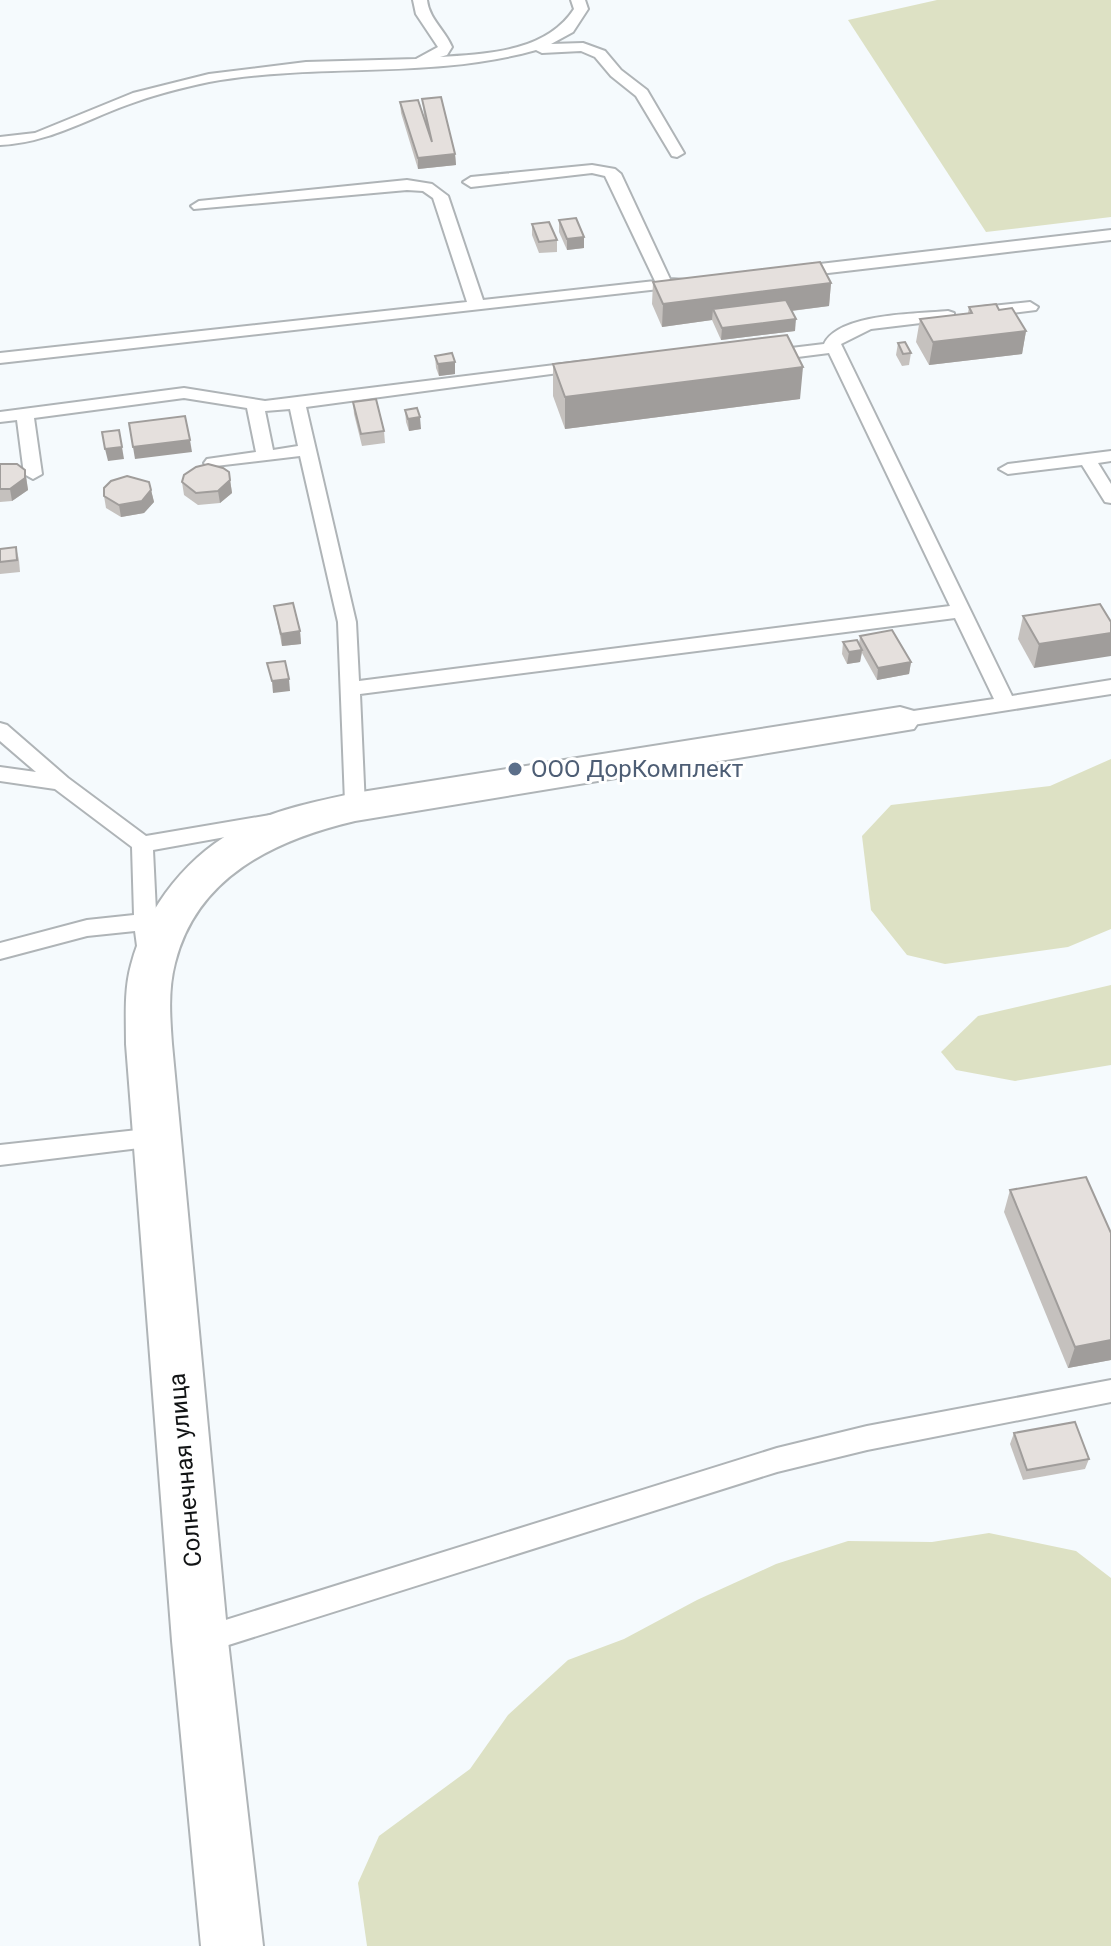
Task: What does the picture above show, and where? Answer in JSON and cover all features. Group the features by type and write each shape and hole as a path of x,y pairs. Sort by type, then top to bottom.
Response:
{"street":[{"name":"Солнечная улица","path":"232,1946 200,1641 156,1137 148,993 158,920 209,872 274,829 355,807 900,720"}],"lane":[{"path":"411,62 442,52 445,47 439,34 423,15 420,0"},
{"path":"485,56 537,46 559,37 578,20 581,9 578,0"},
{"path":"0,141 47,136 135,97 213,77 275,68 411,62 572,46 593,49 616,73 642,93 677,153"},
{"path":"471,182 592,169 610,172 616,177 664,284"},
{"path":"199,206 407,185 427,187 440,196 476,304"},
{"path":"770,274 1111,235"},
{"path":"0,358 694,281"},
{"path":"1006,704 832,343 838,336 861,327 1030,307"},
{"path":"748,358 833,348"},
{"path":"0,417 184,393 217,396 255,405 297,403 602,362"},
{"path":"142,844 355,807 347,622 297,403"},
{"path":"255,405 266,456"},
{"path":"25,414 33,474"},
{"path":"213,463 309,450"},
{"path":"1008,469 1111,456"},
{"path":"1087,459 1111,498"},
{"path":"351,689 961,611"},
{"path":"900,720 1111,687"},
{"path":"0,730 61,783 142,844 158,920 87,928 0,951"},
{"path":"0,774 27,775 61,783"},
{"path":"0,1155 156,1137"},
{"path":"200,1641 777,1460 910,1429 1111,1391"}],"green space":[{"path":"937,0 1111,0 1111,217 986,232 848,20"},
{"path":"1111,759 1111,929 1068,947 945,964 907,955 871,910 862,836 891,805 1050,786"},
{"path":"1111,985 1111,1065 1015,1081 956,1070 941,1052 978,1016"},
{"path":"989,1533 1076,1551 1111,1578 1111,1946 367,1946 358,1883 379,1836 470,1769 508,1715 568,1660 624,1639 697,1600 776,1564 848,1541 932,1542"}],"building":[{"path":"441,97 455,154 418,158 400,102 418,100 432,142 422,99"},
{"path":"576,218 584,237 567,239 559,220"},
{"path":"549,222 557,240 539,242 532,224"},
{"path":"820,262 831,283 663,304 653,282"},
{"path":"786,300 796,319 722,328 713,309"},
{"path":"996,304 999,310 1012,308 1026,331 933,342 920,319 972,313 969,307"},
{"path":"787,335 803,367 565,397 553,364"},
{"path":"905,342 911,353 903,354 898,343"},
{"path":"452,353 455,362 438,364 435,356"},
{"path":"376,399 384,431 361,434 353,402"},
{"path":"417,408 420,417 408,419 405,410"},
{"path":"185,416 190,440 133,447 129,423"},
{"path":"119,430 122,447 105,449 102,432"},
{"path":"0,464 17,464 25,470 25,478 10,489 0,489"},
{"path":"208,464 229,472 230,480 218,491 196,493 182,482 184,475"},
{"path":"127,476 149,482 151,490 142,501 119,505 104,496 104,488 111,481"},
{"path":"16,547 17,560 0,562 0,549"},
{"path":"293,603 300,631 281,634 274,606"},
{"path":"1100,604 1111,622 1111,633 1039,644 1023,616"},
{"path":"892,630 911,662 878,668 860,636"},
{"path":"857,640 862,650 849,652 843,642"},
{"path":"285,661 289,679 272,681 267,663"},
{"path":"1086,1177 1111,1233 1111,1340 1075,1347 1010,1190"},
{"path":"1075,1422 1089,1459 1027,1470 1014,1433"}],"place":[{"name":"ООО ДорКомплект","path":"515,769"}]}
